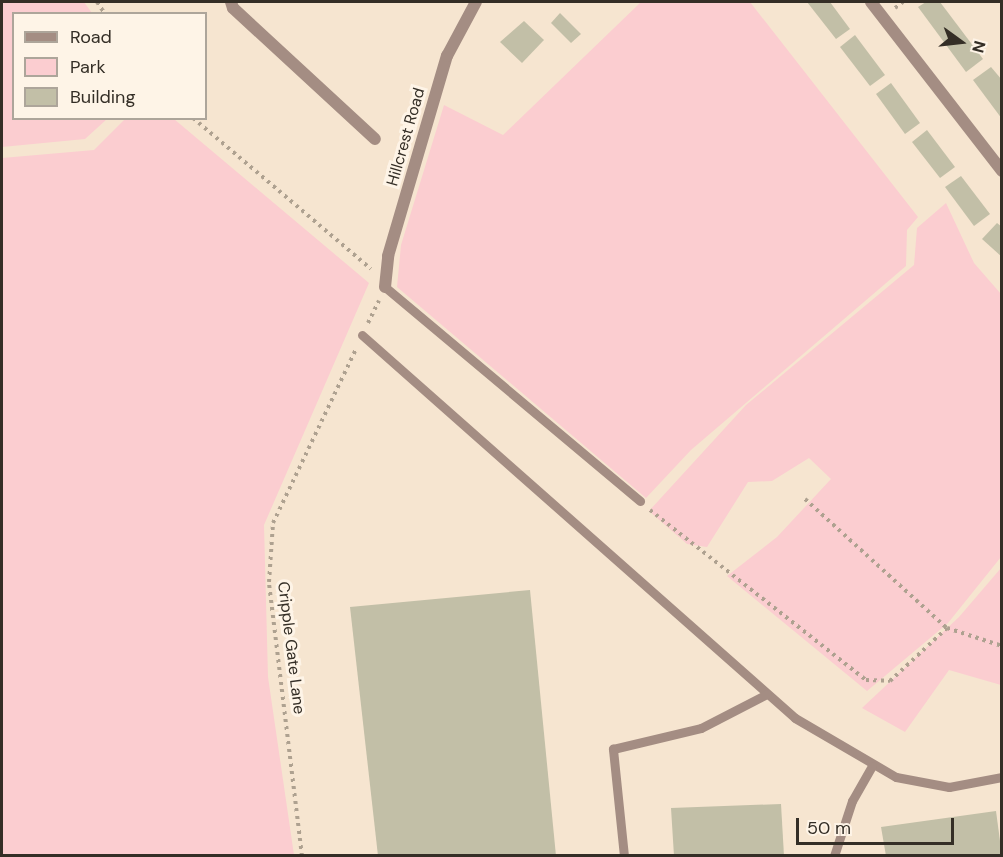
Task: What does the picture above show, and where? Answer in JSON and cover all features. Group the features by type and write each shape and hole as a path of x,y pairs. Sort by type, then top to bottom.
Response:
{"street":[{"path":"231,2 233,8 375,139"},
{"name":"Hillcrest Road","path":"385,287 388,256 447,56 476,2"},
{"path":"871,2 1002,171"}],"lane":[{"path":"385,287 640,501"},
{"path":"362,335 795,718 872,766 896,777 949,787 1002,777"},
{"path":"624,855 613,750 701,728 767,694"},
{"path":"834,855 852,801 872,766"}],"path":[{"path":"196,120 361,257 385,287"},
{"name":"Cripple Gate Lane","path":"302,855 269,582 273,523 385,287"},
{"path":"805,499 947,628 1002,646"},
{"path":"640,501 866,680 890,681 947,628"}],"green space":[{"path":"2,2 84,2 91,12 12,12 12,120 106,120 85,139 2,147"},
{"path":"641,2 750,2 918,217 907,230 906,266 691,450 646,498 397,287 401,245 444,105 503,135"},
{"path":"124,120 175,120 369,283 264,525 268,677 294,855 2,855 2,158 94,150"},
{"path":"946,203 974,263 1001,294 1001,557 948,623 867,691 727,576 777,537 831,479 809,458 772,481 748,482 707,547 687,544 649,511 746,405 914,265 917,228"},
{"path":"1001,568 1001,685 949,670 905,732 862,708 959,617"}],"building":[{"path":"807,2 830,2 850,29 836,39"},
{"path":"926,2 940,2 983,59 966,72 918,7"},
{"path":"560,13 581,34 571,43 551,23"},
{"path":"524,21 544,40 522,63 500,42"},
{"path":"855,35 885,75 870,86 840,47"},
{"path":"991,67 1002,80 1002,119 973,80"},
{"path":"891,83 920,123 905,134 876,94"},
{"path":"927,130 955,167 940,178 912,142"},
{"path":"961,176 990,214 974,226 945,187"},
{"path":"997,223 1002,227 1002,257 982,239"},
{"path":"530,590 556,856 378,856 350,607"},
{"path":"781,804 784,856 674,856 671,808"},
{"path":"996,811 1002,856 886,856 881,827"}]}
